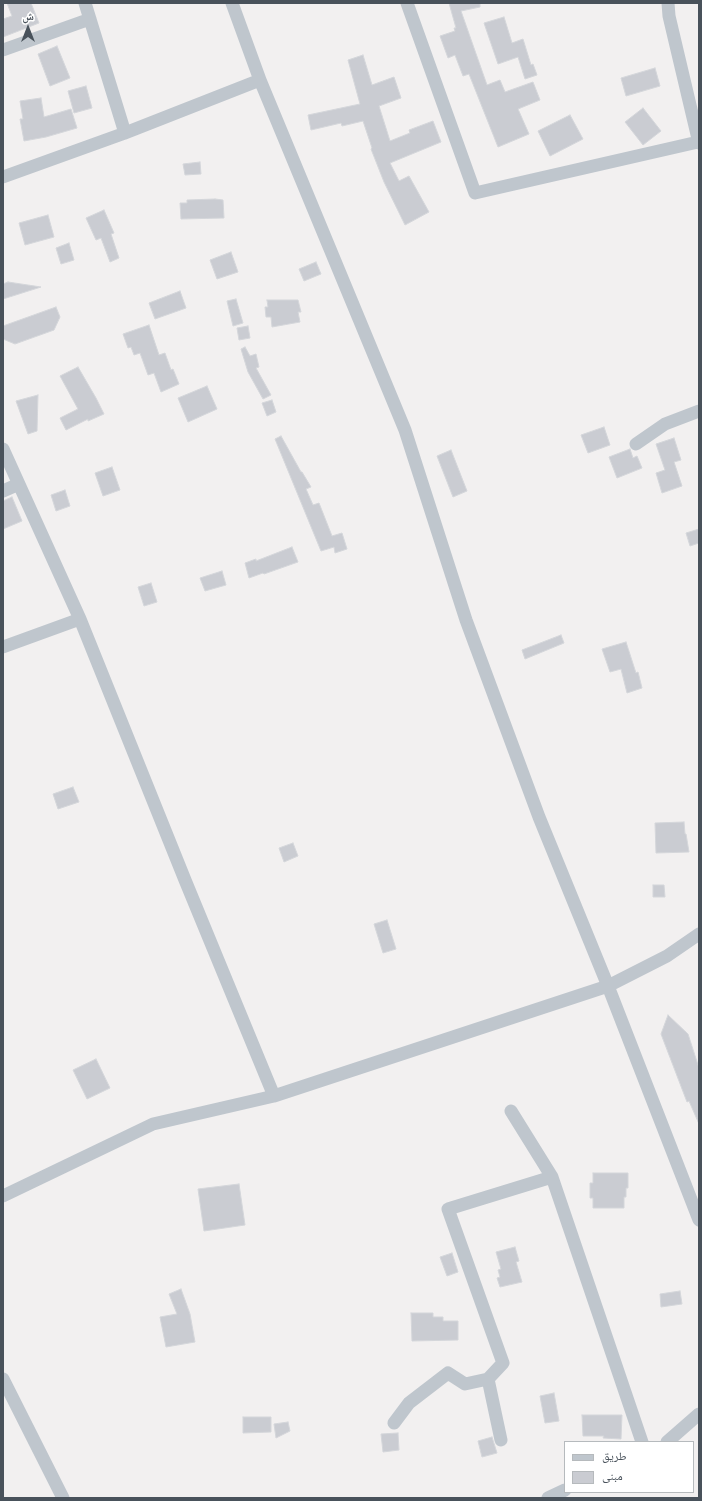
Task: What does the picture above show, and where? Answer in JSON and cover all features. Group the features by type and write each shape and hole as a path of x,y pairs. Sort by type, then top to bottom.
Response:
{"street":[{"path":"85,3 125,133"},
{"path":"232,3 260,80 405,430 469,627 539,818 608,986 699,1220"},
{"path":"407,3 475,193 699,142 668,3"},
{"path":"3,50 90,19"},
{"path":"3,177 125,133 260,80"},
{"path":"636,444 664,424 699,411"},
{"path":"3,449 80,618 274,1096"},
{"path":"3,491 19,484"},
{"path":"3,647 80,618"},
{"path":"3,1196 153,1124 274,1096 608,986 667,956 699,934"},
{"path":"511,1111 552,1177 642,1441"},
{"path":"394,1423 409,1403 448,1373 465,1384 488,1380 503,1363 448,1209 552,1177"},
{"path":"3,1379 63,1498"},
{"path":"488,1380 501,1440"},
{"path":"668,1441 699,1414"},
{"path":"548,1498 564,1490"}],"building":[{"path":"7,3 31,3 39,23 3,37 3,19 12,16"},
{"path":"449,3 480,3 480,7 461,11 487,85 500,80 505,92 533,82 540,100 518,109 529,134 498,147 469,74 463,76 455,55 448,58 440,36 455,31 454,28 456,28"},
{"path":"504,17 512,43 523,39 531,65 533,64 537,75 525,79 518,57 498,64 484,23"},
{"path":"57,46 70,78 50,86 38,54"},
{"path":"363,55 372,85 394,77 401,98 379,106 390,141 410,133 409,130 433,121 441,142 390,163 399,181 409,176 429,212 405,225 384,182 371,149 372,148 363,121 342,126 341,123 311,130 308,115 360,104 348,60"},
{"path":"655,68 660,86 626,96 621,78"},
{"path":"86,86 92,108 74,113 68,91"},
{"path":"41,98 44,117 71,109 77,128 46,137 24,141 20,119 23,119 20,101"},
{"path":"643,108 661,131 643,145 625,122"},
{"path":"570,115 583,139 550,156 538,131"},
{"path":"200,162 201,174 185,175 183,164"},
{"path":"187,200 223,200 224,218 181,219 180,203 187,203"},
{"path":"104,210 114,233 111,234 119,258 110,262 101,238 96,240 86,218"},
{"path":"48,215 54,237 25,245 19,223"},
{"path":"69,243 74,260 61,264 56,248"},
{"path":"231,252 238,272 217,279 210,260"},
{"path":"316,262 321,274 304,281 299,269"},
{"path":"8,282 41,287 3,299 3,284"},
{"path":"180,291 186,308 155,319 149,303"},
{"path":"236,299 243,323 233,326 227,301"},
{"path":"267,300 298,300 301,312 298,312 300,322 272,327 271,317 266,317 265,307 268,307"},
{"path":"56,307 60,317 54,330 15,344 3,339 3,326"},
{"path":"149,325 159,355 165,353 171,370 173,369 179,384 161,392 154,373 148,375 140,353 134,355 131,347 128,348 123,334"},
{"path":"248,326 250,338 239,340 237,328"},
{"path":"245,347 250,356 256,354 259,367 256,368 271,395 263,399 248,372 241,349"},
{"path":"78,367 104,414 88,421 88,419 66,430 60,418 78,409 60,376"},
{"path":"207,386 217,409 188,422 178,398"},
{"path":"38,395 37,431 28,434 16,401"},
{"path":"272,400 276,412 267,416 262,403"},
{"path":"604,427 610,445 588,453 581,435"},
{"path":"281,436 311,487 306,489 313,505 319,503 332,536 342,533 347,549 335,553 334,547 321,551 275,439"},
{"path":"674,438 681,460 674,462 682,486 662,493 656,473 665,470 656,444"},
{"path":"630,449 633,458 637,456 642,468 617,478 609,457"},
{"path":"451,450 467,491 453,497 437,456"},
{"path":"112,467 120,490 103,496 95,473"},
{"path":"65,490 70,506 56,511 51,495"},
{"path":"12,497 22,521 3,529 3,501"},
{"path":"699,529 699,543 690,546 686,533"},
{"path":"292,547 298,562 249,578 245,563 256,559 256,561"},
{"path":"222,571 226,585 205,591 200,578"},
{"path":"151,583 157,602 144,606 138,587"},
{"path":"561,635 564,643 525,659 522,650"},
{"path":"626,642 636,673 638,672 642,688 627,693 621,669 610,672 602,649"},
{"path":"73,787 79,802 58,809 53,794"},
{"path":"684,822 689,852 656,853 655,823"},
{"path":"293,843 298,856 284,862 279,848"},
{"path":"653,885 664,885 665,897 653,897"},
{"path":"387,920 396,949 383,953 374,924"},
{"path":"668,1015 688,1034 699,1068 699,1124 689,1101 687,1102 661,1034"},
{"path":"96,1059 110,1088 87,1099 73,1070"},
{"path":"593,1173 628,1173 628,1188 626,1188 626,1197 624,1197 624,1208 593,1208 593,1198 590,1198 590,1183 593,1183"},
{"path":"239,1184 245,1225 204,1231 198,1189"},
{"path":"515,1247 519,1261 516,1262 522,1282 500,1287 497,1278 500,1277 498,1270 501,1269 496,1252"},
{"path":"452,1253 458,1272 447,1276 440,1257"},
{"path":"181,1289 190,1314 195,1342 166,1347 160,1317 177,1314 169,1294"},
{"path":"680,1291 682,1304 661,1307 660,1294"},
{"path":"411,1313 433,1313 433,1317 443,1317 443,1321 458,1321 458,1340 412,1341"},
{"path":"554,1393 559,1421 545,1423 540,1396"},
{"path":"582,1415 622,1415 621,1439 603,1438 604,1436 583,1436"},
{"path":"243,1417 271,1417 271,1432 243,1433"},
{"path":"288,1422 290,1431 276,1438 274,1424"},
{"path":"398,1433 399,1450 383,1452 381,1434"},
{"path":"492,1437 497,1453 482,1457 478,1441"}]}
